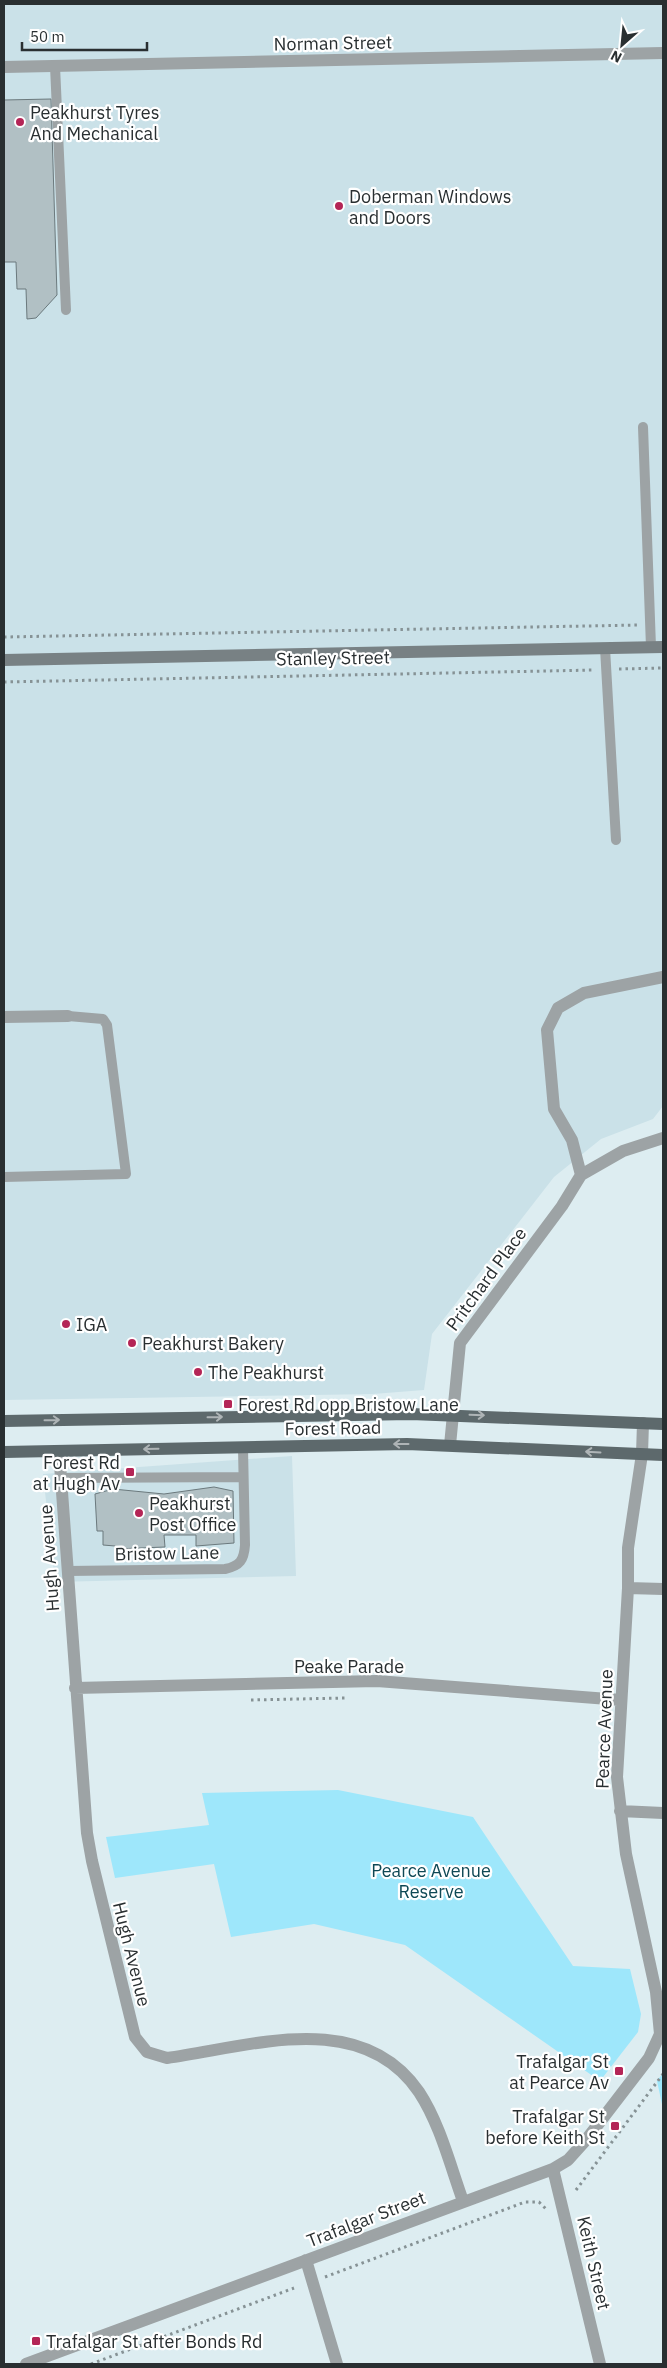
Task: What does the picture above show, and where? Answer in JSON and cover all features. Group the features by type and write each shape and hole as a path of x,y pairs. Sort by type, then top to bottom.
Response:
{"main road":[{"name":"Forest Road","path":"4,1421 352,1414 452,1415 663,1424"},
{"name":"Forest Road","path":"4,1452 450,1445 663,1455"}],"street":[{"name":"Norman Street","path":"4,67 663,53"},
{"name":"Stanley Street","path":"4,660 657,647"},
{"path":"581,1175 572,1140 554,1109 548,1030 558,1008 584,993 663,977"},
{"path":"4,1017 68,1016"},
{"name":"Pritchard Place","path":"450,1445 460,1343 562,1206 581,1175 623,1151 663,1138"},
{"name":"Pearce Avenue","path":"643,1423 642,1454 628,1548 628,1588 617,1777 626,1854 656,1992 662,2034"},
{"name":"Hugh Avenue","path":"58,1451 87,1833 132,2029 139,2045 146,2052 167,2058 299,2038 330,2039 362,2047 391,2064 418,2091 435,2124 463,2201"},
{"path":"628,1588 663,1590"},
{"name":"Peake Parade","path":"75,1688 377,1681 621,1700"},
{"path":"620,1811 663,1813"},
{"name":"Trafalgar Street","path":"26,2364 553,2169 578,2150 649,2058 662,2034"},
{"name":"Keith Street","path":"553,2169 600,2364"},
{"path":"306,2260 337,2364"}],"lane":[{"path":"55,66 66,310"},
{"path":"643,427 650,625 657,647"},
{"path":"605,648 616,840"},
{"path":"4,1177 126,1174 106,1025 103,1019 68,1016"},
{"name":"Bristow Lane","path":"68,1571 225,1569 238,1565 244,1554 243,1448"},
{"path":"61,1478 243,1477"}],"path":[{"name":"Stanley Street","path":"4,638 650,625"},
{"path":"614,670 663,668"},
{"name":"Stanley Street","path":"4,682 605,670"},
{"path":"246,1700 345,1698"},
{"path":"576,2190 663,2074"},
{"path":"323,2278 525,2202 539,2202 549,2215"},
{"path":"91,2364 294,2288"}],"shaded area":[{"path":"4,4 663,4 663,1106 653,1119 601,1139 554,1177 432,1334 424,1390 373,1394 4,1400"},
{"path":"292,1456 296,1576 55,1582 43,1474"}],"green space":[{"name":"Pearce Avenue Reserve","path":"338,1790 473,1817 573,1966 630,1969 641,2014 638,2032 600,2081 405,1945 314,1924 231,1937 214,1864 115,1878 106,1837 209,1825 202,1793"},
{"path":"663,2073 663,2109 657,2081"}],"building":[{"path":"51,99 57,295 36,318 27,319 26,289 17,289 16,262 4,262 4,100"},
{"path":"214,1487 233,1491 234,1543 196,1546 196,1535 164,1535 165,1547 115,1549 115,1546 103,1545 103,1531 97,1531 95,1494 113,1489 164,1494"}],"place":[{"name":"Peakhurst Tyres And Mechanical","path":"20,122"},
{"name":"Doberman Windows and Doors","path":"339,206"},
{"name":"IGA","path":"66,1324"},
{"name":"Peakhurst Bakery","path":"132,1343"},
{"name":"The Peakhurst","path":"198,1372"},
{"name":"Forest Rd opp Bristow Lane","path":"228,1404"},
{"name":"Forest Rd at Hugh Av","path":"130,1472"},
{"name":"Peakhurst Post Office","path":"139,1513"},
{"name":"Trafalgar St at Pearce Av","path":"619,2071"},
{"name":"Trafalgar St before Keith St","path":"615,2126"},
{"name":"Trafalgar St after Bonds Rd","path":"36,2341"}]}
